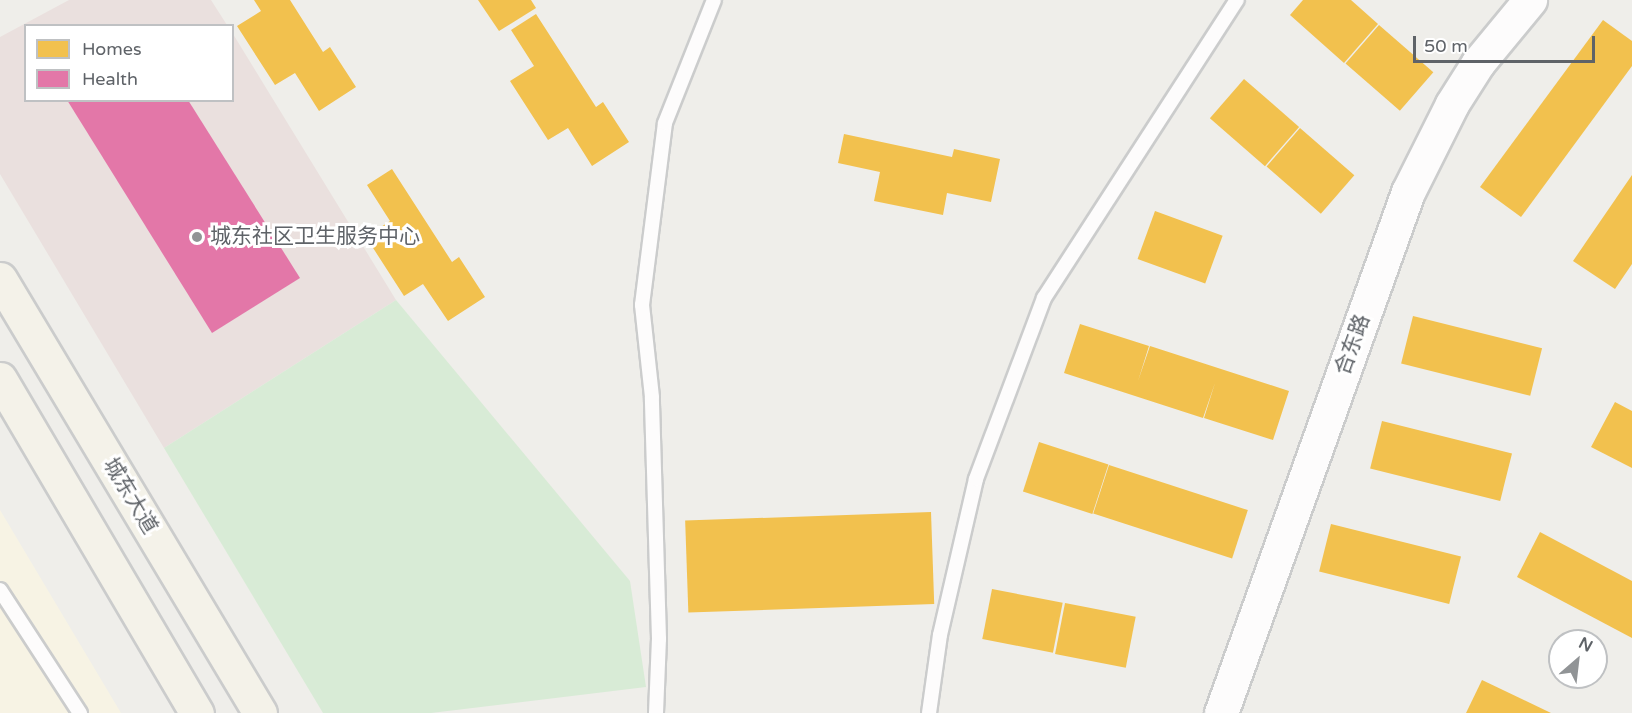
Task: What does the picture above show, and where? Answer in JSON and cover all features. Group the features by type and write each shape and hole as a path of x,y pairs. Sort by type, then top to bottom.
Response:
{"main road":[{"name":"城东大道","path":"0,279 260,713"},
{"path":"0,379 197,713"}],"street":[{"name":"合东路","path":"1221,713 1408,192 1428,147 1478,63 1530,0"}],"lane":[{"path":"656,713 659,639 652,409 642,305 665,123 714,0"},
{"path":"928,713 940,635 976,479 1044,298 1237,0"},
{"path":"0,590 80,713"}],"shaded area":[{"name":"城东社区卫生服务中心","path":"69,0 211,0 226,24 24,24"},
{"name":"城东社区卫生服务中心","path":"24,24 24,102 234,102 234,36 396,300 164,448 0,174 0,37"},
{"path":"0,510 121,713 0,713"}],"green space":[{"path":"396,300 630,581 646,687 431,713 323,713 164,448"}],"building: Homes":[{"path":"254,0 290,0 323,52 330,47 356,87 319,111 295,73 275,85 237,26 261,11"},
{"path":"478,0 531,0 536,8 499,31"},
{"path":"1303,0 1351,0 1378,24 1344,63 1290,15"},
{"path":"536,14 596,107 603,102 629,142 592,166 568,128 548,140 510,81 534,66 511,30"},
{"path":"1603,20 1632,41 1632,66 1521,217 1480,187"},
{"path":"1379,25 1433,72 1400,111 1346,63"},
{"path":"1244,79 1299,127 1265,166 1210,118"},
{"path":"1300,128 1354,175 1321,214 1267,166"},
{"path":"844,134 952,157 954,149 1000,159 991,202 947,193 943,215 874,201 880,172 838,163"},
{"path":"392,169 452,262 459,257 485,297 448,321 423,284 404,296 366,237 390,221 367,185"},
{"path":"1632,175 1632,264 1615,289 1573,261"},
{"path":"1155,211 1223,236 1205,284 1138,259"},
{"path":"1413,316 1542,348 1530,396 1401,364"},
{"path":"1080,324 1149,346 1138,381 1150,346 1289,391 1273,440 1204,418 1215,383 1203,418 1064,373"},
{"path":"1615,402 1632,411 1632,468 1591,447"},
{"path":"1382,421 1512,453 1500,501 1370,469"},
{"path":"1039,442 1108,465 1092,514 1023,491"},
{"path":"1109,465 1248,510 1232,559 1093,514"},
{"path":"931,512 934,604 688,613 685,521"},
{"path":"1331,524 1461,556 1449,604 1319,572"},
{"path":"1540,532 1632,581 1632,638 1517,577"},
{"path":"992,589 1063,603 1053,653 982,639"},
{"path":"1065,603 1136,617 1126,668 1055,654"},
{"path":"1482,680 1551,713 1466,713"}],"building: Health":[{"path":"68,102 189,102 300,278 212,333"}],"place":[{"name":"城东社区卫生服务中心","path":"197,237"}]}
